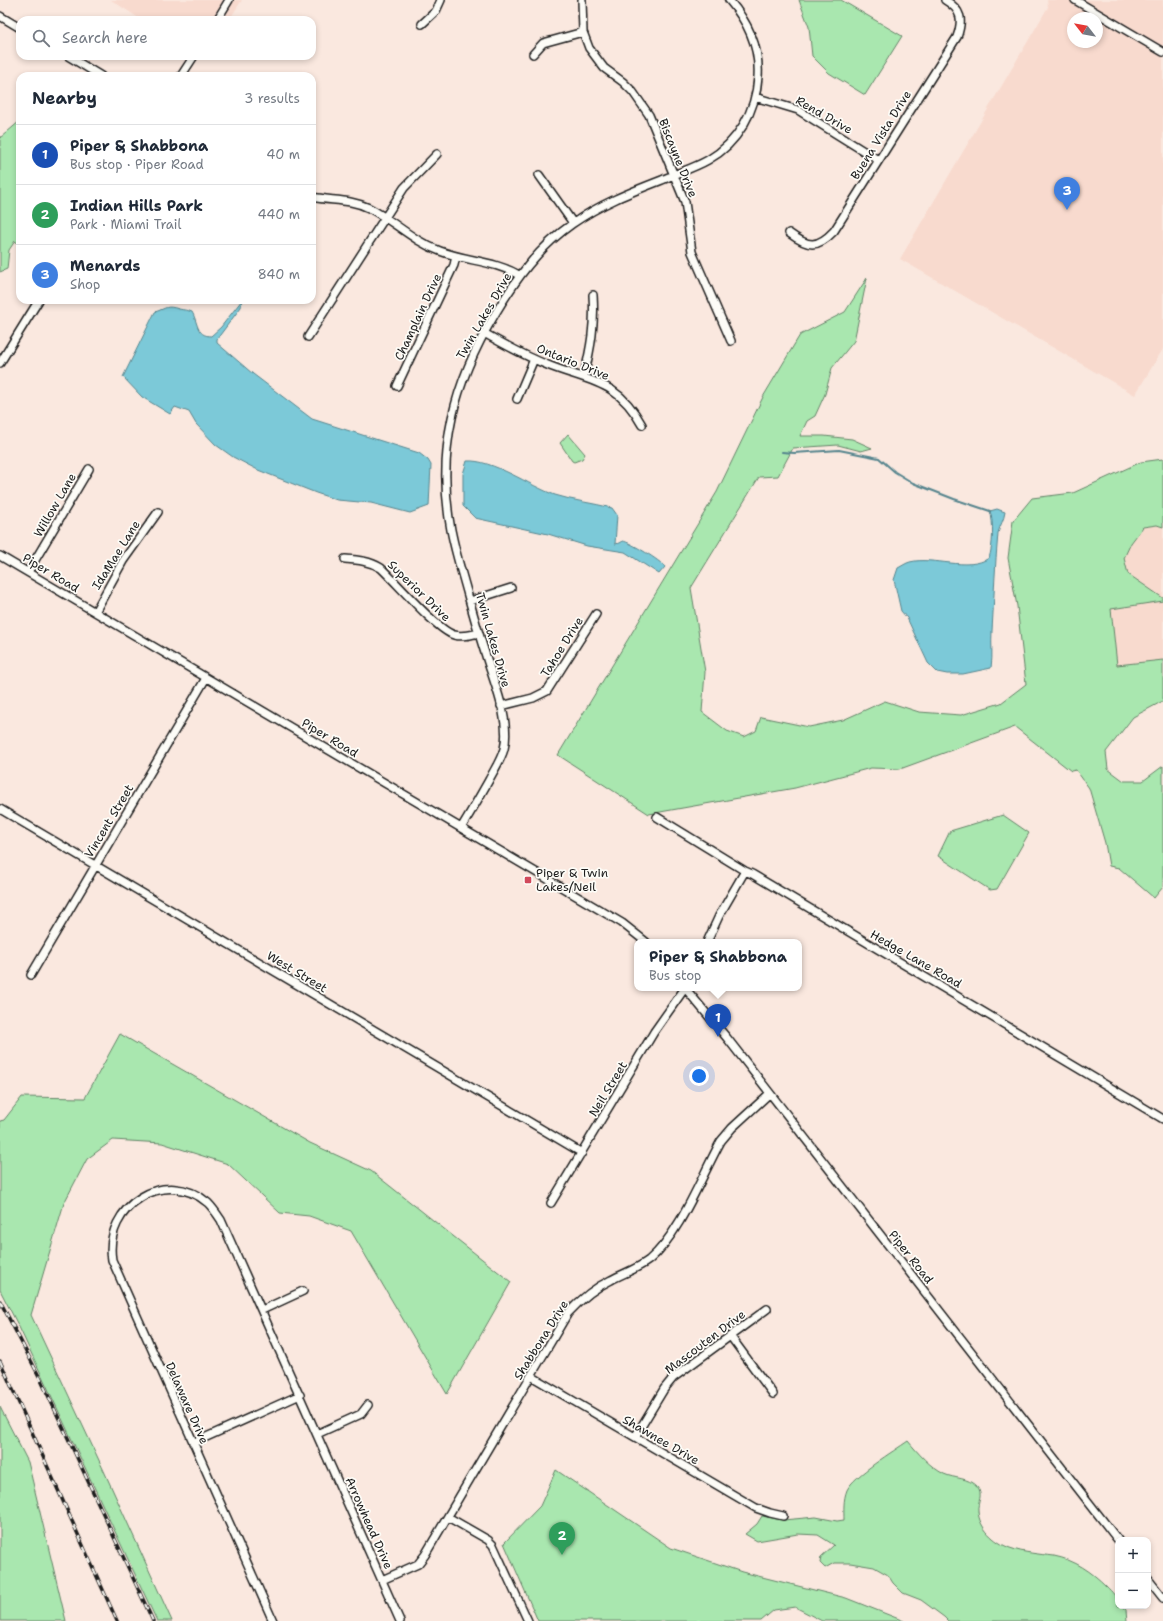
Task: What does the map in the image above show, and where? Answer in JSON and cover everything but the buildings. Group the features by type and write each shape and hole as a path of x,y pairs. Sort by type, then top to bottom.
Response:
{"street":[{"path":"219,16 229,0"},
{"path":"422,24 436,11 441,0"},
{"name":"Biscayne Drive","path":"582,0 583,32 589,48 598,62 608,72 624,82 642,103 649,115 685,202 692,252 731,341"},
{"name":"Twin Lakes Drive","path":"461,828 504,750 506,730 501,706 478,633 451,532 447,499 446,453 456,399 467,368 484,333 519,275 541,250 573,223 612,200 708,160 726,146 742,128 750,113 755,97 758,69 754,41 743,18 729,0"},
{"name":"Buena Vista Drive","path":"789,232 807,244 815,244 823,242 834,231 957,37 961,26 961,19 957,10 952,4 945,0"},
{"path":"1075,0 1163,52"},
{"path":"0,16 16,26"},
{"path":"533,54 543,43 583,32"},
{"path":"75,60 94,72"},
{"path":"184,72 191,60"},
{"name":"Rend Drive","path":"755,97 798,110 878,160"},
{"path":"308,337 404,188 437,154"},
{"path":"538,175 573,223"},
{"path":"316,197 343,200 355,203 368,208 385,218 428,246 456,256 509,269 519,275"},
{"name":"Champlain Drive","path":"397,386 454,265 456,256"},
{"path":"584,376 594,330 593,295"},
{"path":"0,362 36,304"},
{"name":"Ontario Drive","path":"484,333 534,359 584,376 606,386 625,401 635,412 642,425"},
{"path":"517,399 534,359"},
{"name":"Willow Lane","path":"28,572 89,469"},
{"name":"IdaMae Lane","path":"95,612 123,560 158,512"},
{"name":"Piper Road","path":"0,556 622,924 642,939"},
{"name":"Superior Drive","path":"345,559 367,561 381,568 445,631 459,636 467,636 478,633"},
{"path":"470,601 511,588"},
{"name":"Tahoe Drive","path":"501,706 533,698 544,693 554,681 596,614"},
{"name":"Vincent Street","path":"31,975 206,678"},
{"path":"544,693 549,699"},
{"name":"West Street","path":"0,809 582,1153"},
{"name":"Hedge Lane Road","path":"657,817 745,871 1163,1119"},
{"path":"708,939 719,916 745,871"},
{"name":"Neil Street","path":"551,1203 654,1032 683,991"},
{"name":"Piper Road","path":"688,991 727,1038 769,1094 1116,1537"},
{"name":"Shabbona Drive","path":"382,1580 418,1564 425,1556 568,1313 589,1293 639,1267 649,1260 666,1243 678,1224 721,1141 732,1128 769,1094"},
{"name":"Arrowhead Drive","path":"140,1198 154,1192 174,1189 181,1190 194,1194 208,1203 221,1220 400,1621"},
{"name":"Delaware Drive","path":"140,1198 123,1212 117,1221 110,1244 112,1260 273,1621"},
{"path":"262,1310 303,1291"},
{"name":"Mascouten Drive","path":"635,1437 664,1389 673,1378 731,1337 767,1308"},
{"path":"731,1337 773,1394"},
{"name":"Shawnee Drive","path":"531,1376 756,1508 783,1516"},
{"path":"193,1443 300,1395"},
{"path":"317,1434 361,1414 368,1405"},
{"path":"448,1517 488,1540 493,1545 528,1621"},
{"path":"1151,1583 1163,1598"}],"shaded area":[{"path":"111,0 242,0 232,16 136,16"},
{"path":"1047,0 1163,0 1163,349 1135,395 900,259 1048,7"},
{"path":"1157,525 1163,527 1163,598 1128,574 1124,558 1131,543 1143,527"},
{"path":"1163,601 1163,660 1117,665 1111,609"}],"green space":[{"path":"799,0 841,0 902,36 865,95 829,73 812,56 809,27"},
{"path":"16,124 16,242 15,241 9,250 7,269 0,272 0,138"},
{"path":"867,278 854,341 832,368 825,394 815,416 807,421 800,436 824,436 852,439 872,448 861,451 838,445 793,448 778,476 759,477 691,588 705,672 702,712 727,731 744,737 756,731 761,717 809,727 843,720 885,701 919,712 961,715 1001,703 1026,684 1017,606 1008,558 1013,521 1032,498 1073,493 1141,462 1163,459 1163,527 1157,525 1143,527 1131,543 1124,558 1128,574 1163,598 1163,601 1111,609 1117,665 1163,660 1163,701 1133,717 1106,752 1108,769 1124,781 1143,781 1163,766 1163,887 1154,898 1119,868 1109,866 1105,843 1089,788 1076,770 1071,771 1015,727 900,769 871,768 795,788 649,814 558,755 717,492 763,397 800,335 845,312"},
{"path":"568,434 585,454 582,459 574,462 572,461 560,443"},
{"path":"1003,815 1029,833 997,889 990,890 938,856 950,831"},
{"path":"120,1034 310,1143 371,1171 511,1282 447,1394 351,1231 309,1216 280,1213 228,1164 162,1143 113,1140 87,1159 64,1203 31,1315 172,1621 157,1621 19,1327 0,1290 0,1121 4,1120 22,1097 85,1098"},
{"path":"0,1407 28,1462 66,1621 0,1621"},
{"path":"908,1441 934,1468 948,1476 970,1481 979,1490 979,1517 988,1534 998,1542 1015,1550 1062,1558 1083,1567 1101,1581 1115,1596 1115,1609 1125,1609 1127,1621 948,1621 921,1600 903,1593 893,1583 888,1575 874,1567 850,1563 834,1563 825,1568 820,1563 821,1557 834,1545 818,1535 798,1534 757,1541 745,1534 757,1524 762,1516 783,1520 816,1517 837,1521 844,1520 844,1505 847,1490 858,1477"},
{"path":"556,1470 671,1548 742,1572 846,1598 904,1621 822,1621 795,1607 774,1610 761,1621 538,1621 504,1543 540,1506"}],"water":[{"path":"239,304 241,304 241,307 217,339 217,343 253,374 312,419 419,453 428,460 431,465 429,506 410,513 371,503 337,500 258,470 233,457 216,445 196,424 189,412 175,407 170,414 142,397 123,377 155,312 169,307 190,311 194,316 200,331 206,335 211,336 221,327"},
{"path":"467,461 488,464 555,495 612,508 617,515 615,544 623,541 627,542 652,556 665,567 659,574 625,552 587,546 548,534 475,518 463,506 463,474"},
{"path":"997,509 1005,512 998,533 991,668 963,674 947,674 937,672 928,663 907,618 901,611 894,580 898,568 908,562 929,561 971,564 981,562 989,558 992,534 990,511"}],"waterway":[{"path":"782,452 794,453 839,450 879,458 895,472 913,483 990,511"}],"railway":[{"path":"0,1301 41,1380 153,1621"},
{"path":"0,1361 117,1621"}],"place":[{"name":"Menards","path":"1067,210"},
{"name":"Piper & Twin Lakes/Neil","path":"528,880"},
{"name":"Piper & Shabbona","path":"718,1037"},
{"name":"Indian Hills Park","path":"562,1555"}]}
